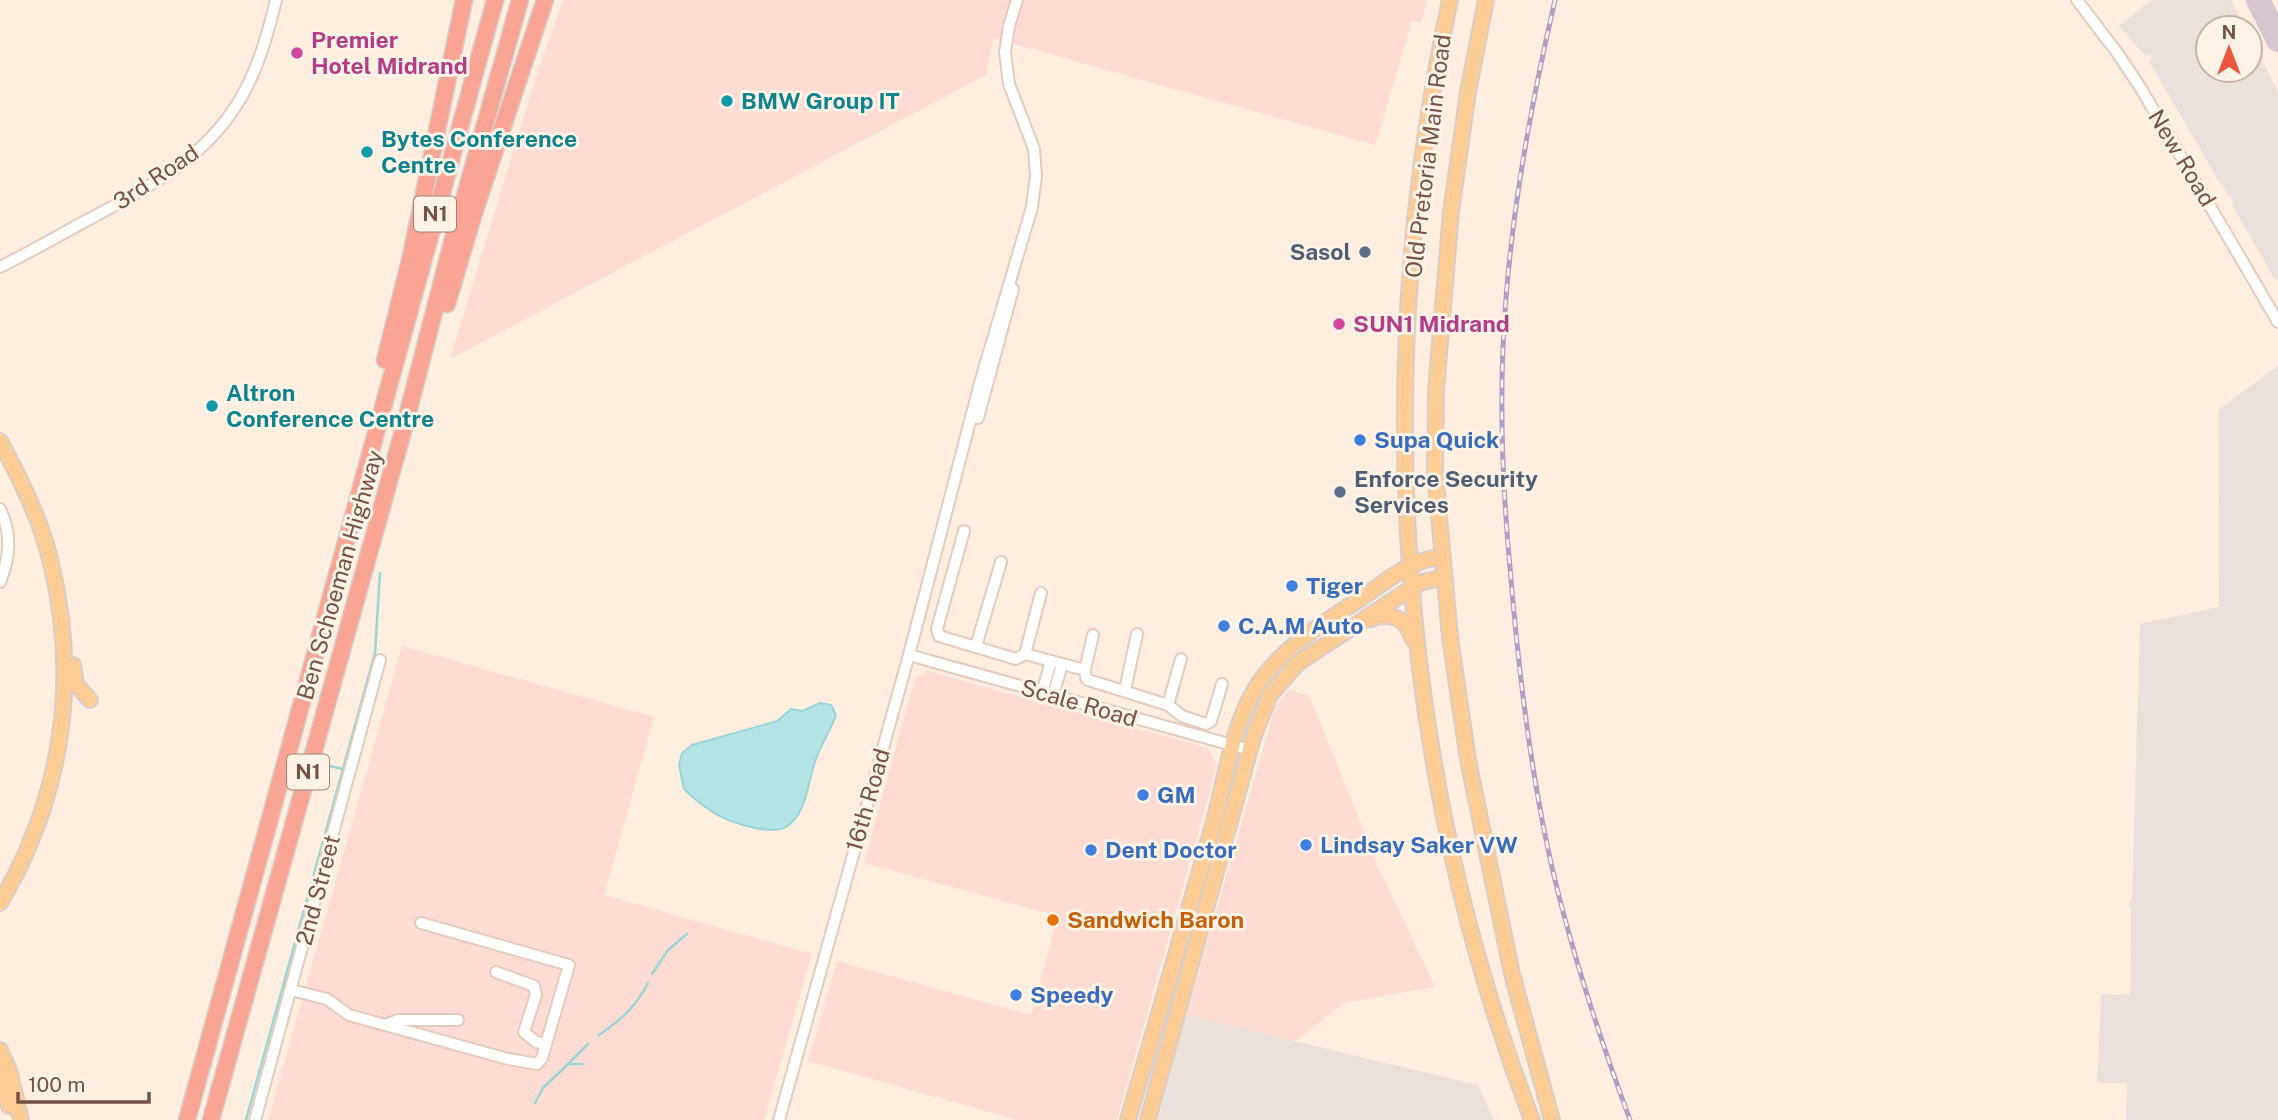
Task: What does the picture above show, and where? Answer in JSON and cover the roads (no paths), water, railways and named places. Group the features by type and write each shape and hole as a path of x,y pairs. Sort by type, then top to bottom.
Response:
{"highway":[{"path":"376,429 390,337 411,256 464,0"},
{"name":"Ben Schoeman Highway","path":"187,1120 495,0"},
{"name":"Ben Schoeman Highway","path":"211,1120 520,0"},
{"path":"405,424 429,364 475,210 545,0"}],"main road":[{"name":"Old Pretoria Main Road","path":"1450,0 1427,131 1416,215 1410,300 1405,450 1412,588 1419,669 1432,760 1449,845 1485,982 1532,1120"},
{"name":"Old Pretoria Main Road","path":"1486,0 1460,138 1451,212 1436,390 1435,472 1458,696 1476,801 1512,974 1552,1120"},
{"path":"0,441 19,478 50,557 66,656 66,684 55,765 34,832 0,904"},
{"path":"1128,1120 1208,845 1233,746 1255,689 1282,656 1324,623 1411,565 1427,558 1442,557"},
{"path":"1149,1120 1263,709 1280,681 1303,660 1354,624 1422,582 1444,577"},
{"path":"1354,624 1382,615 1398,617 1409,630 1419,669"},
{"path":"62,620 69,638 76,684 90,700"},
{"path":"0,1050 9,1070 21,1120"},
{"path":"0,1074 12,1120"}],"street":[{"name":"3rd Road","path":"0,267 130,197 196,154 216,134 247,88 258,62 276,0"},
{"name":"16th Road","path":"779,1120 956,480 977,421 1010,307 1022,241 1032,207 1037,176 1034,149 1013,97 1005,52 1017,0"},
{"name":"New Road","path":"2077,0 2140,87 2278,322"},
{"path":"0,509 9,558 0,582"},
{"path":"964,531 937,632 939,636 1016,659 1025,654 1085,670"},
{"path":"976,646 1001,562"},
{"path":"1025,654 1041,593"},
{"path":"1125,690 1137,634"},
{"path":"1093,635 1085,670 1088,680 1168,705 1182,716 1209,724 1222,684"},
{"name":"Scale Road","path":"909,655 1250,750"},
{"path":"1168,705 1181,659"},
{"name":"2nd Street","path":"255,1120 380,660"},
{"path":"1048,694 1057,662"},
{"path":"291,990 327,999 349,1015 385,1025 533,1064 542,1058 569,965 421,923"},
{"path":"496,972 534,986 536,995 524,1032 536,1042 546,1044"},
{"path":"385,1025 398,1020 458,1020"}],"water":[{"path":"820,703 831,705 836,715 816,759 803,805 786,827 760,829 729,820 698,802 684,789 679,765 682,753 692,745 777,721 791,709 802,711"}],"waterway":[{"path":"246,1120 375,653 380,573"},
{"path":"326,765 343,769"},
{"path":"652,974 668,950 687,934"},
{"path":"599,1035 627,1012 648,983"},
{"path":"568,1064 588,1044"},
{"path":"535,1103 543,1088 568,1064 583,1064"}],"railway":[{"path":"1555,0 1522,163 1507,286 1502,391 1506,517 1522,686 1544,828 1577,960 1630,1120"}],"place":[{"name":"Premier Hotel Midrand","path":"297,53"},
{"name":"BMW Group IT","path":"727,101"},
{"name":"Bytes Conference Centre","path":"367,152"},
{"name":"Sasol","path":"1365,252"},
{"name":"SUN1 Midrand","path":"1339,324"},
{"name":"Altron Conference Centre","path":"212,406"},
{"name":"Supa Quick","path":"1360,440"},
{"name":"Enforce Security Services","path":"1340,492"},
{"name":"Tiger","path":"1292,586"},
{"name":"C.A.M Auto","path":"1224,626"},
{"name":"GM","path":"1143,795"},
{"name":"Lindsay Saker VW","path":"1306,845"},
{"name":"Dent Doctor","path":"1091,850"},
{"name":"Sandwich Baron","path":"1053,920"},
{"name":"Speedy","path":"1016,995"}]}
